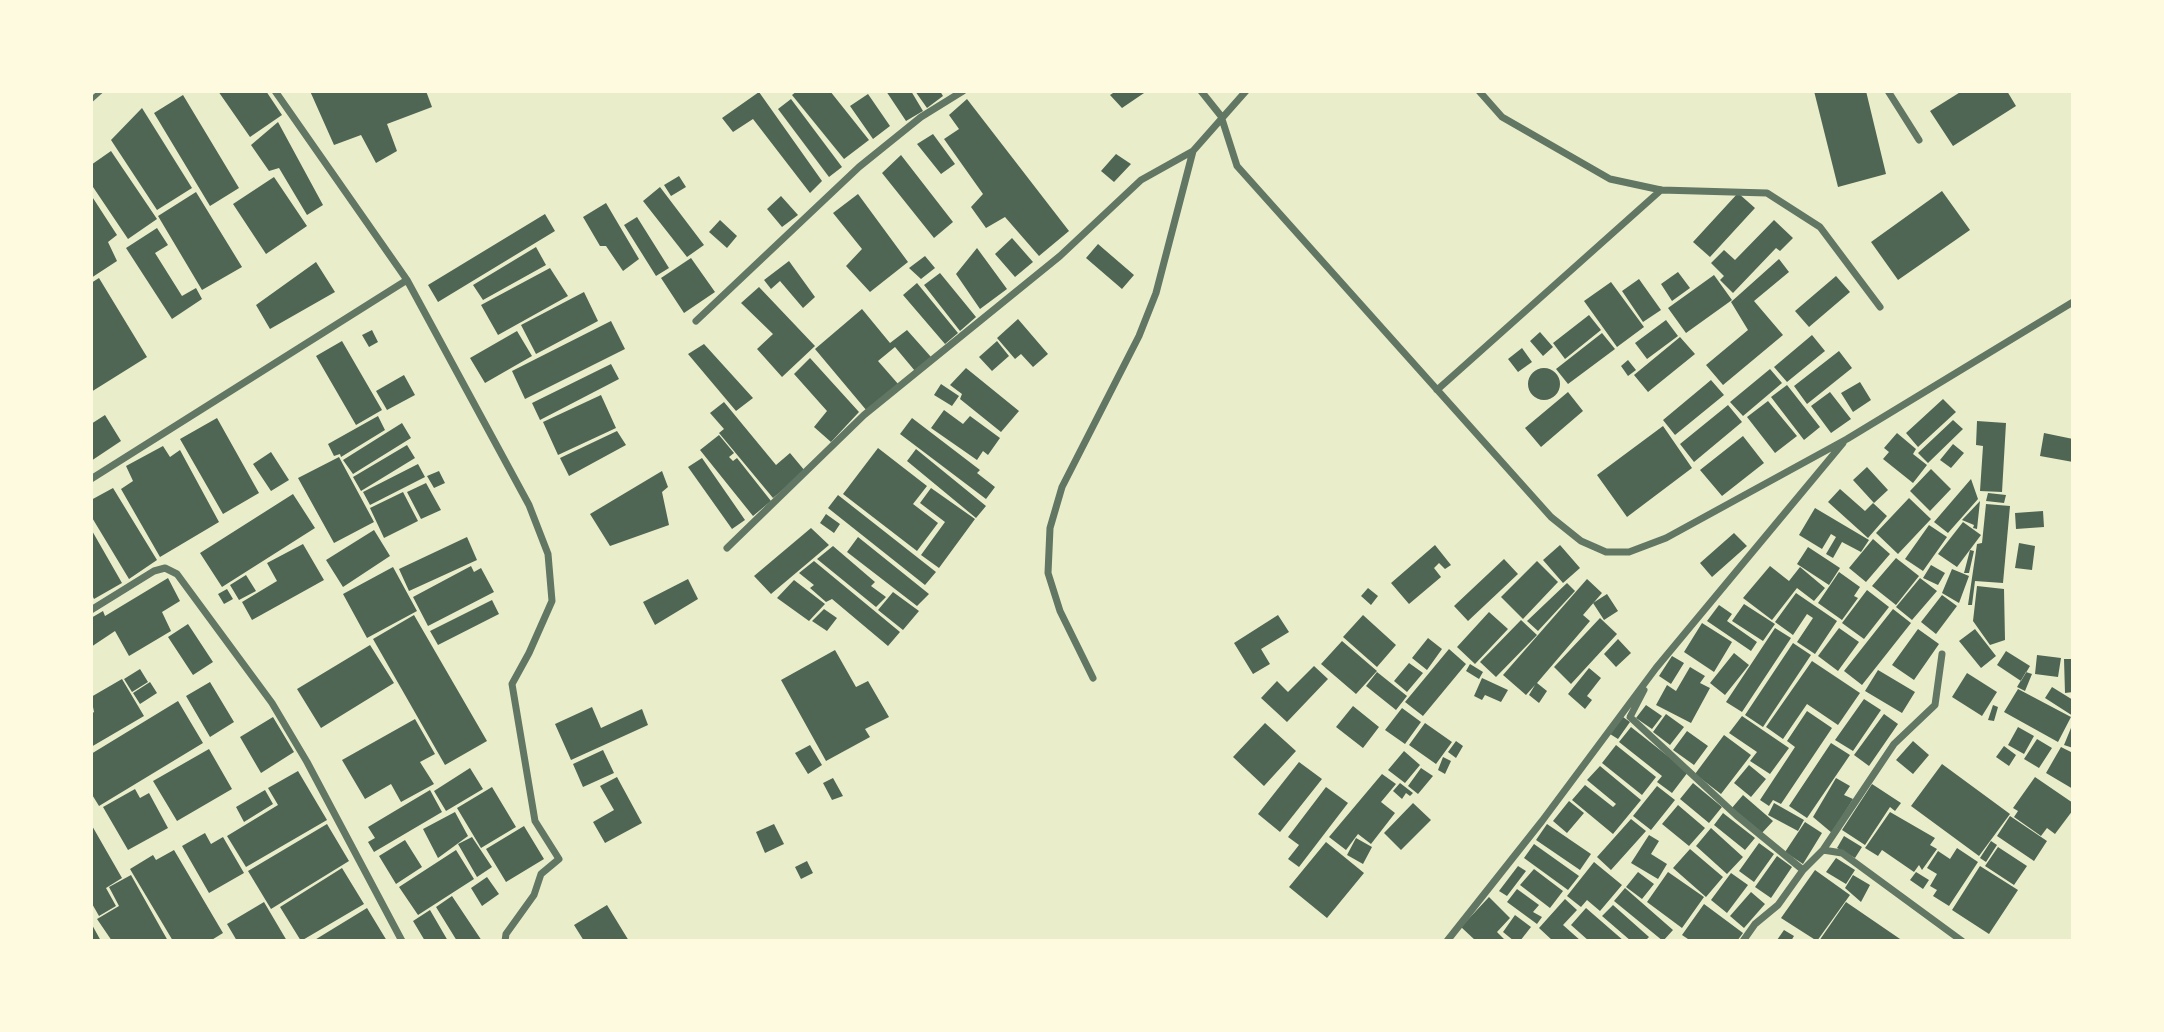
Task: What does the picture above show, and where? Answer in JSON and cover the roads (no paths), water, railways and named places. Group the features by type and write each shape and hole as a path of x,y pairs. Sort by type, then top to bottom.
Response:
{"street":[{"path":"275,91 407,280 530,506 548,554 552,601 530,653 512,684 536,821 559,859 541,874 534,895 506,934 505,941"},
{"path":"696,321 859,167 920,117 963,91"},
{"path":"1201,91 1221,116 1237,166 1551,517 1581,541 1606,552 1629,552 1666,538 1847,439 2073,302"},
{"path":"727,548 864,415 1060,256 1142,180 1193,150 1246,91"},
{"path":"1479,91 1502,117 1610,179 1661,190 1767,193 1820,227 1880,307"},
{"path":"1888,91 1919,140"},
{"path":"1093,678 1060,611 1048,573 1050,527 1062,486 1139,336 1156,293 1193,150"},
{"path":"1437,390 1661,190"},
{"path":"91,479 407,280"},
{"path":"1447,941 1542,821 1656,668 1847,439"},
{"path":"91,610 154,571 165,568 177,574 272,703 307,762 402,941"},
{"path":"1743,941 1778,905 1803,870 1823,850 1894,744 1935,705 1942,654"},
{"path":"1656,668 1630,717 1736,815 1803,870"},
{"path":"1823,850 1842,853 1962,941"}],"lane":[{"path":"91,100 101,91"}]}
